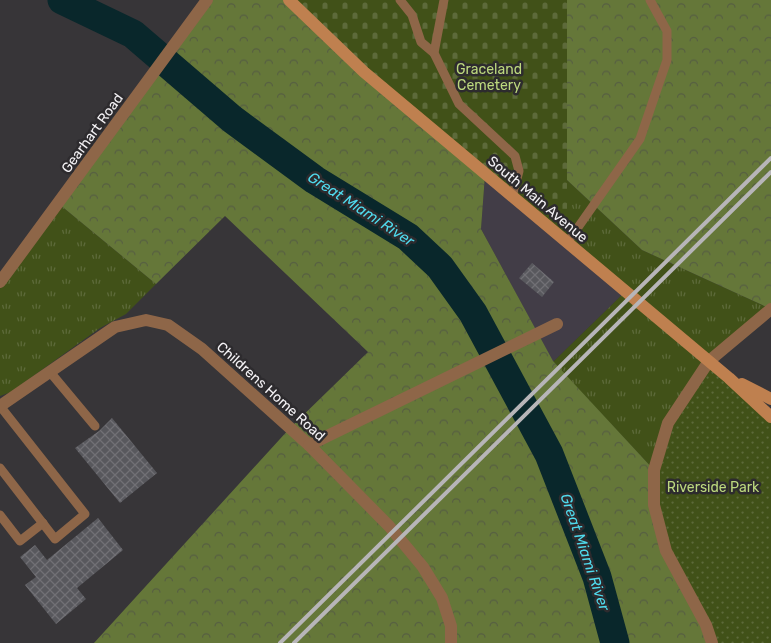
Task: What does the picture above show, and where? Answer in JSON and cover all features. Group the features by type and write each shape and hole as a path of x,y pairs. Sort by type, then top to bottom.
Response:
{"main road":[{"name":"South Main Avenue","path":"288,0 364,72 709,361 771,417"},
{"path":"729,378 771,399"}],"street":[{"name":"Gearhart Road","path":"0,282 207,0"},
{"path":"712,643 706,625 666,551 654,505 654,470 668,423 709,361 771,309"},
{"name":"Childrens Home Road","path":"0,406 115,327 146,320 168,325 202,349 310,445 389,526 424,567 442,598 451,626 451,643"},
{"path":"310,445 557,324"}],"lane":[{"path":"400,0 412,15 421,42 434,53 458,104 516,156 519,171 512,197"},
{"path":"434,53 444,0"},
{"path":"567,243 640,139 667,60 667,31 650,0"},
{"path":"50,372 94,426"},
{"path":"0,406 85,514 55,538 0,468"},
{"path":"0,515 20,541 43,523"}],"shaded area":[{"path":"485,175 625,292 553,362 481,229"}],"green space":[{"path":"207,0 289,0 485,175 481,229 553,361 654,470 712,643 94,643 290,428 368,352 225,216 156,284 59,204"},
{"name":"Graceland Cemetery","path":"289,0 567,0 567,243"},
{"path":"567,0 771,0 771,309 642,250 567,180"},
{"path":"567,180 642,250 771,309 709,361 654,470 553,362 625,292 567,243"},
{"path":"59,204 156,284 126,314 100,328 11,392 0,396 0,282"},
{"name":"Riverside Park","path":"709,361 771,417 771,643 712,643 666,551 654,505 668,423"}],"building":[{"path":"532,263 554,282 542,297 519,278"},
{"path":"112,418 157,473 120,503 75,448 99,431"},
{"path":"98,518 123,550 77,588 86,599 56,624 25,585 36,577 20,557 35,545 47,560"}],"waterway":[{"name":"Great Miami River","path":"62,0 133,34 232,119 315,180 408,237 440,267 473,313 549,454 597,577 615,643"}],"railway":[{"path":"280,643 771,158"},
{"path":"294,643 771,172"}]}
